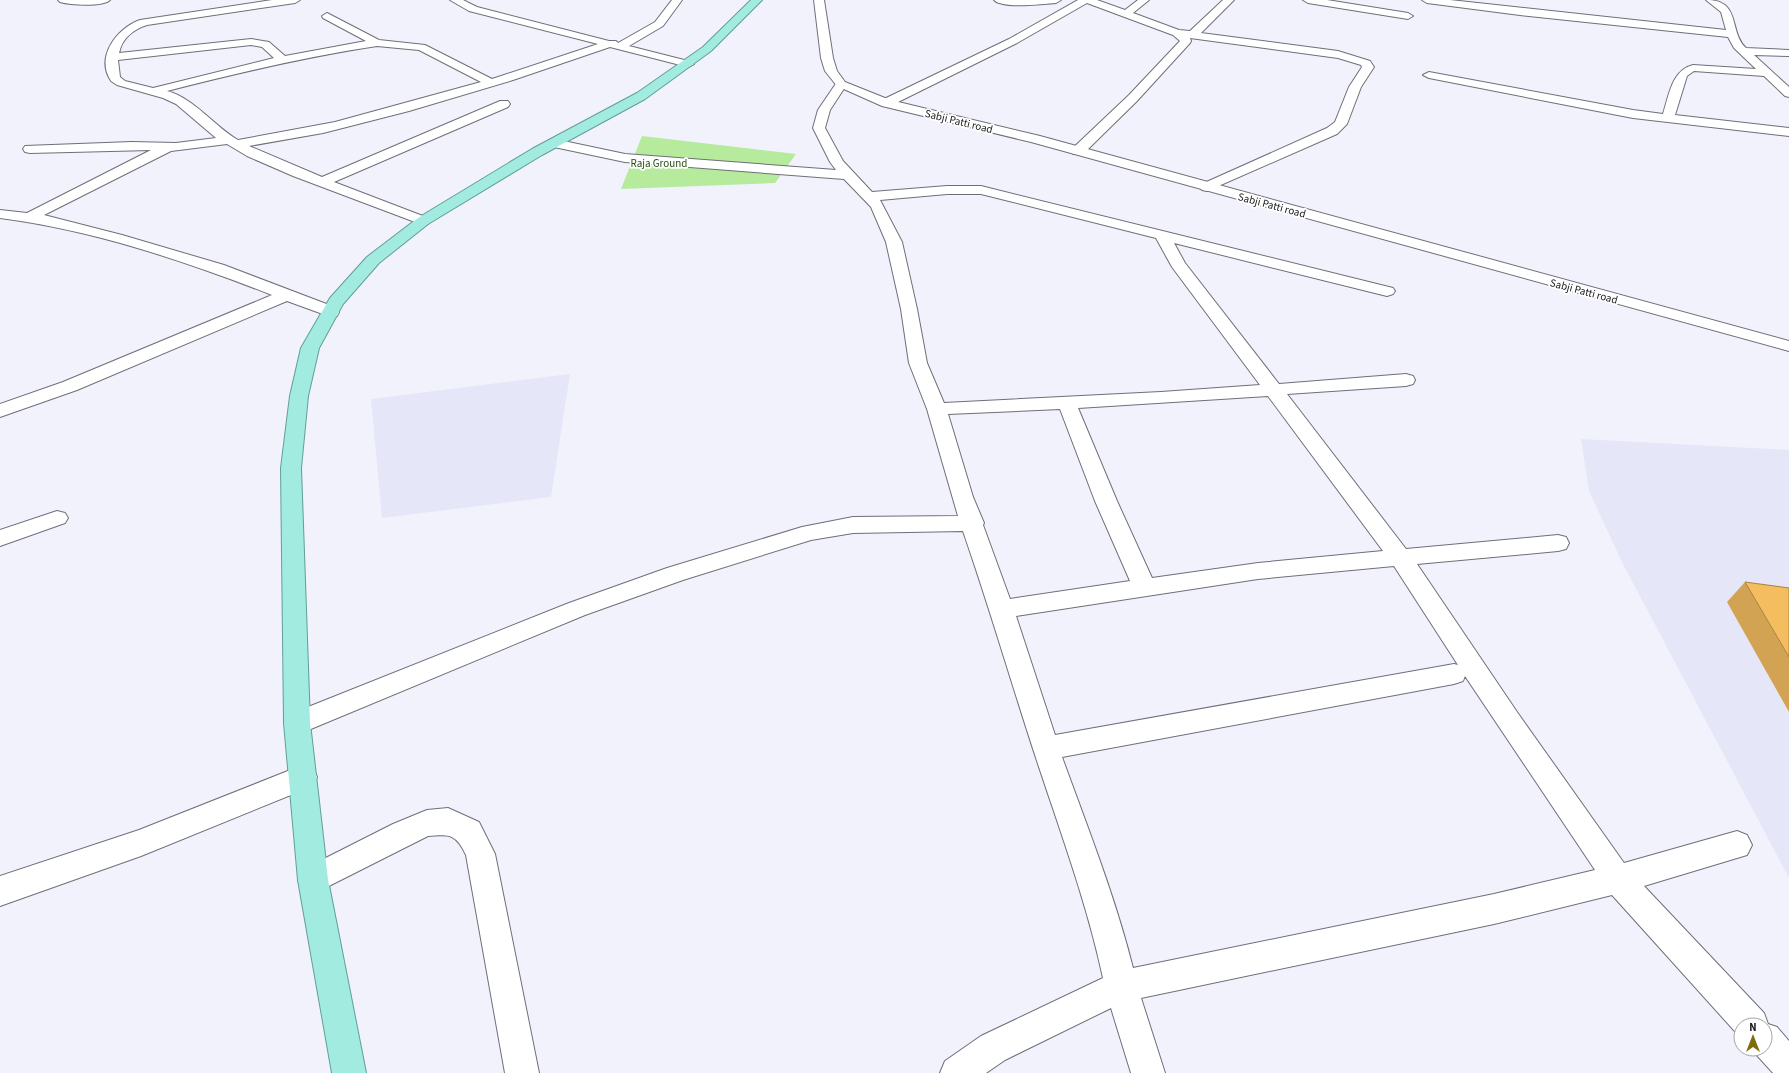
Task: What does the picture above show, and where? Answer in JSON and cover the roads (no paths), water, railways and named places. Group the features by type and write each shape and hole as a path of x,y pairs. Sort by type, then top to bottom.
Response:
{"highway":[{"path":"349,1073 313,880 297,723 291,468 299,396 310,348 336,302 373,260 423,220 473,190 641,96 688,64 721,36 757,0"}],"street":[{"path":"62,0 78,2 105,0"},
{"path":"294,0 201,13 138,25 121,36 114,45 111,67 115,79 121,83 154,91 180,101 220,135 285,167 423,220"},
{"path":"455,0 473,9 688,64"},
{"path":"30,149 194,146 233,142 333,127 491,83 616,45 659,24 677,0"},
{"path":"819,0 827,58 832,71 841,84 824,110 819,128 837,162 847,175 877,205 894,242 909,309 918,363 937,409 962,496 973,523 1002,609 1046,748 1096,896 1148,1073"},
{"path":"999,0 1019,2 1056,0"},
{"path":"886,103 1013,41 1087,0 1177,33 1184,37 1186,41 1184,45 1078,151"},
{"path":"1126,14 1144,0"},
{"path":"1192,35 1229,0"},
{"path":"1308,0 1408,16"},
{"path":"1427,0 1520,12 1732,34"},
{"path":"1711,0 1726,11 1735,42 1789,93"},
{"path":"326,16 377,43"},
{"path":"1177,33 1341,55 1360,60 1366,63 1368,67 1355,87 1341,124 1332,130 1207,187"},
{"path":"112,57 251,42 265,44 283,60"},
{"path":"154,91 216,74 364,44 377,43 421,47 491,83"},
{"path":"1743,51 1789,53"},
{"path":"1668,118 1682,76 1688,70 1693,68 1768,73"},
{"path":"1429,75 1612,110 1789,132"},
{"name":"Sabji Patti road","path":"841,84 886,103 1078,151 1789,346"},
{"path":"323,182 504,104"},
{"path":"554,144 631,158 847,175"},
{"path":"30,217 169,146"},
{"path":"868,197 947,190 980,190 1387,292"},
{"path":"0,214 30,217 117,238 211,266 331,312"},
{"path":"1162,235 1178,264 1400,557 1508,720 1618,878 1745,1017"},
{"path":"2,406 70,386 286,295"},
{"path":"937,409 1274,391 1406,380"},
{"path":"1067,403 1106,501 1145,588"},
{"path":"0,538 57,518"},
{"path":"297,723 577,609 675,574 810,532 853,525 973,523"},
{"path":"1002,609 1258,571 1558,543"},
{"path":"1046,748 1454,674"},
{"path":"0,891 141,843 303,777"},
{"path":"313,880 427,822 448,821 469,831 480,854 522,1073"},
{"path":"957,1073 993,1048 1122,986 1494,909 1618,878 1736,845"},
{"path":"1773,1048 1789,1066"}],"park label":[{"name":"Raja Ground","path":"659,163"}]}
